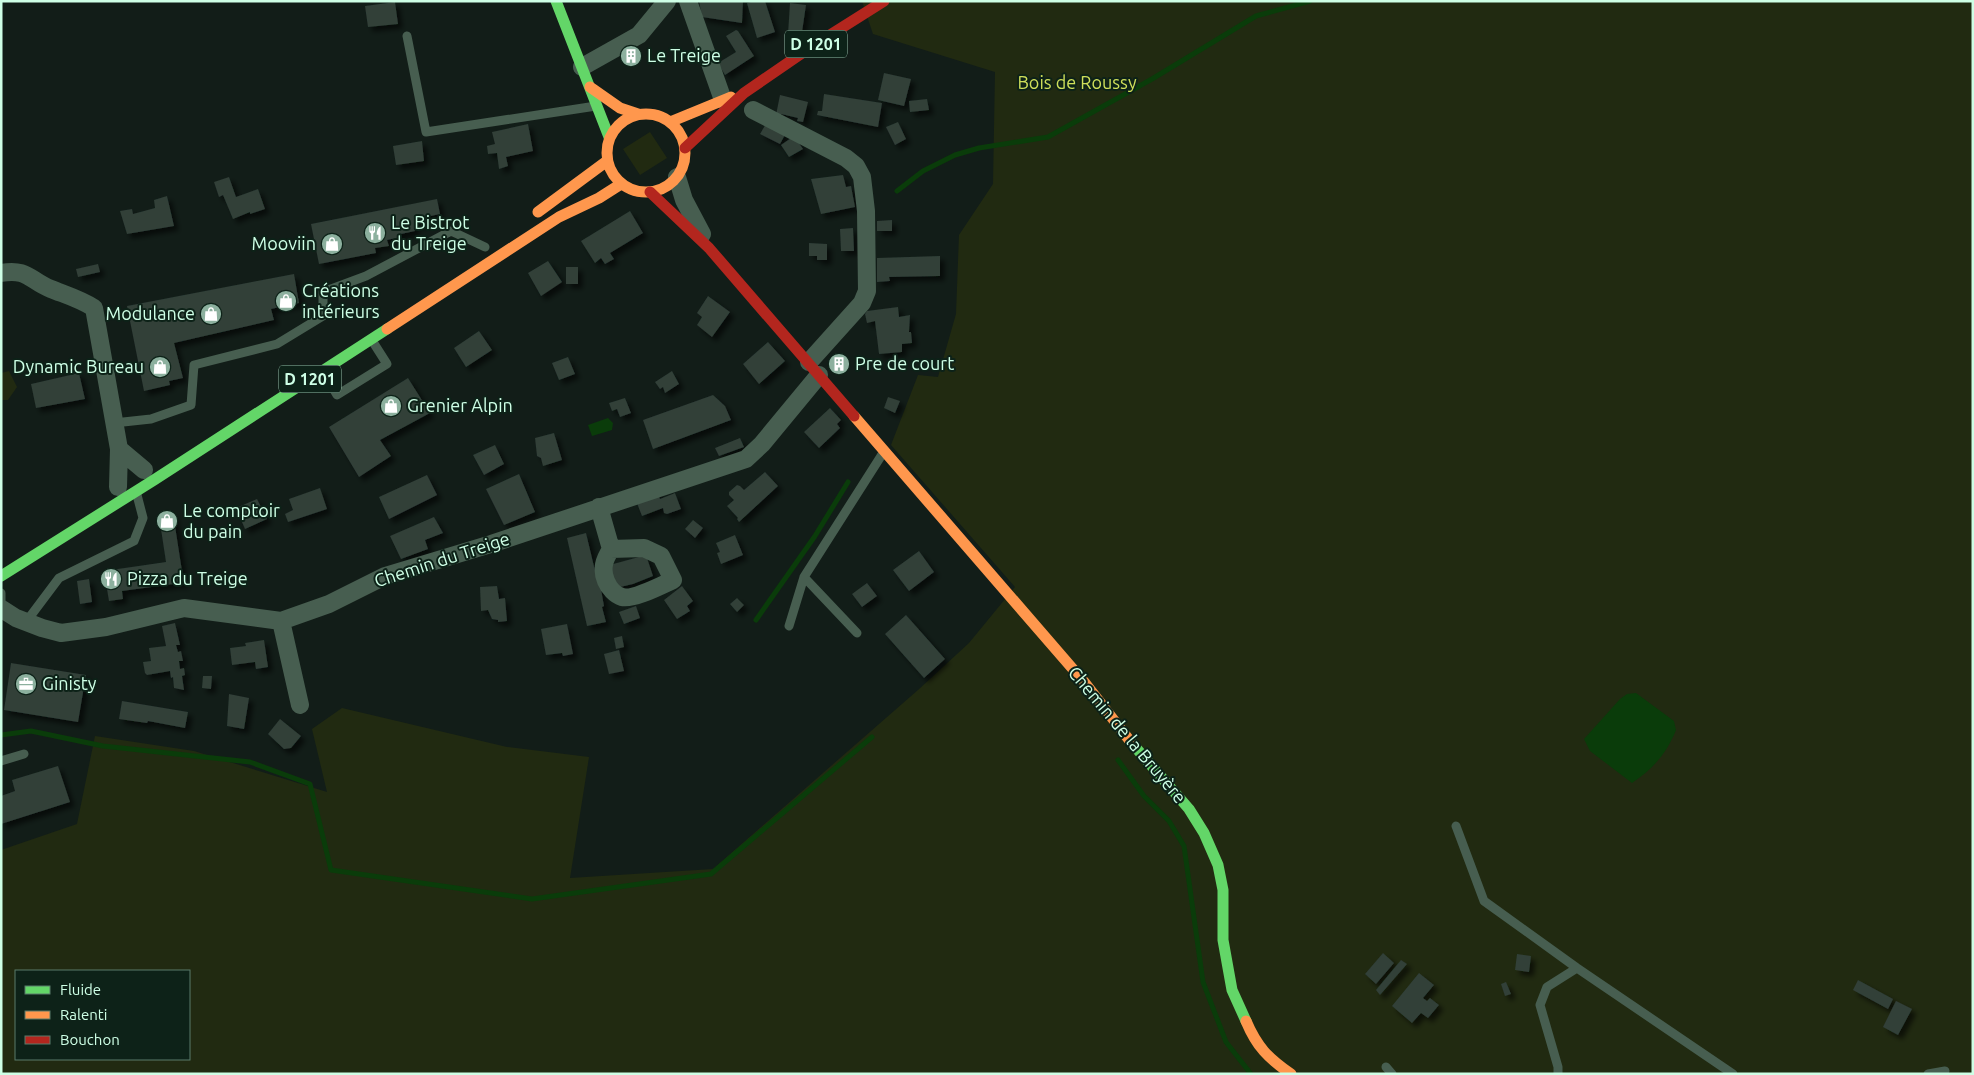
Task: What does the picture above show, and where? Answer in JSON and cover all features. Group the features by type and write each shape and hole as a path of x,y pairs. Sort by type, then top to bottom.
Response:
{"main road":[{"path":"556,1 609,137"},
{"name":"D 1201","path":"685,148 744,93 808,49 884,1"},
{"path":"590,87 620,108 638,114 660,116 670,122 680,134 685,148 685,159 677,176 668,186 656,191 632,190 621,184 609,170 606,149 609,137 621,122 638,114"},
{"name":"D 1201","path":"670,122 744,93"},
{"path":"532,216 560,198 607,161"},
{"name":"D 1201","path":"1,576 137,491 560,217 599,198 621,184"},
{"name":"Chemin de la Bruyère","path":"650,192 709,248 1085,683 1122,733 1189,809 1204,833 1218,865 1222,890 1223,940 1232,990 1255,1042 1275,1063 1291,1074"},
{"path":"113,490 148,467"}],"street":[{"path":"582,66 639,35 667,1"},
{"path":"688,1 723,100"},
{"path":"753,110 846,158 856,166 862,177 866,211 867,292 862,303 814,369"},
{"path":"677,176 684,200 709,248"},
{"path":"1,273 14,271 27,274 49,288 76,297 94,308 119,449 113,490"},
{"name":"Chemin du Treige","path":"2,604 26,622 61,633 106,627 184,608 281,621 329,604 385,576 491,544 746,459 762,444 814,369"},
{"path":"119,449 148,467"},
{"path":"599,507 611,549"},
{"path":"281,621 300,705"}],"lane":[{"path":"407,36 426,132 596,106"},
{"path":"114,423 151,419 191,405 194,365 277,344 323,316 323,292 366,276 451,231 485,247"},
{"path":"323,371 337,395 387,364 372,339"},
{"path":"789,626 804,577 884,451"},
{"path":"26,622 59,578 134,541 142,518 137,491"},
{"path":"804,577 857,633"},
{"path":"1,761 24,754"},
{"path":"1456,826 1484,901 1577,968 1734,1074"},
{"path":"1558,1074 1558,1067 1540,1005 1547,986 1577,968"},
{"path":"1928,1074 1945,1071"}],"green space":[{"name":"Bois de Roussy","path":"862,1 1973,1 1973,1074 1,1074 1,850 77,824 95,736 194,751 327,792 312,729 342,708 507,747 589,757 570,878 713,869 969,643 1015,587 891,445 918,375 938,377 956,314 959,235 993,184 995,72 873,34"},
{"path":"650,132 667,158 640,175 623,149"},
{"path":"9,371 17,387 8,400 1,400 1,373"}],"shaded area":[{"path":"608,418 613,423 612,430 592,436 588,425"},
{"path":"1636,693 1674,721 1676,730 1658,760 1632,783 1590,751 1584,739 1620,699 1627,694"}],"building":[{"path":"699,1 743,1 742,23 702,17"},
{"path":"765,1 775,32 757,38 747,3"},
{"path":"395,2 398,24 368,27 365,6"},
{"path":"790,3 806,5 802,32 788,34"},
{"path":"736,30 754,56 725,75 718,63 736,52 726,36"},
{"path":"884,73 911,79 904,106 878,100"},
{"path":"824,94 882,103 878,127 817,115 818,111 822,111"},
{"path":"780,95 808,102 803,122 797,121 798,118 781,114 781,116 776,115"},
{"path":"927,99 929,110 910,112 909,101"},
{"path":"767,122 786,133 780,144 760,134"},
{"path":"898,122 906,139 895,145 886,127"},
{"path":"528,124 533,151 506,157 508,166 499,169 497,153 488,154 487,146 495,144 492,132"},
{"path":"794,136 803,149 789,157 781,145"},
{"path":"422,141 424,161 396,165 393,146"},
{"path":"843,175 846,187 851,186 855,207 821,214 811,179"},
{"path":"229,177 236,197 258,189 265,209 250,214 250,212 233,219 223,195 219,197 214,182"},
{"path":"167,196 174,226 127,234 120,211 132,209 133,214 155,208 154,200"},
{"path":"437,199 440,214 426,217 427,222 414,225 415,231 387,240 389,246 375,248 376,253 319,264 311,224"},
{"path":"630,211 643,233 610,253 614,259 605,264 601,258 595,263 581,241"},
{"path":"892,220 892,231 877,231 877,221"},
{"path":"853,228 854,251 841,251 840,229"},
{"path":"809,243 827,244 827,260 817,260 817,256 809,256"},
{"path":"940,256 940,276 889,277 890,281 877,282 877,258"},
{"path":"548,261 562,282 541,296 528,273"},
{"path":"98,264 100,272 78,277 76,269"},
{"path":"566,267 578,267 578,284 566,284"},
{"path":"294,274 299,303 271,309 274,320 174,343 183,378 169,381 170,385 144,391 127,306"},
{"path":"708,296 730,312 712,337 697,325 702,317 697,313"},
{"path":"898,307 899,317 910,315 909,332 911,332 912,343 902,344 902,352 879,354 875,321 867,323 865,314 867,311"},
{"path":"479,331 492,350 466,367 454,348"},
{"path":"768,342 785,361 759,384 743,364"},
{"path":"568,357 575,374 559,380 552,363"},
{"path":"672,371 679,384 665,393 663,387 660,389 655,382"},
{"path":"79,373 85,399 36,408 31,384"},
{"path":"408,378 430,413 380,440 391,456 359,477 329,427"},
{"path":"713,395 725,406 731,420 653,449 643,420"},
{"path":"888,397 900,401 895,413 884,408"},
{"path":"625,398 631,413 620,417 617,409 612,411 609,403"},
{"path":"830,408 841,420 837,424 840,428 819,448 804,432"},
{"path":"554,433 562,460 543,466 541,458 537,456 535,438"},
{"path":"740,438 744,447 719,456 715,448"},
{"path":"495,445 504,464 484,475 473,455"},
{"path":"765,472 778,486 739,522 738,518 727,506 734,500 729,495 729,492 737,485 744,490"},
{"path":"519,474 535,512 504,525 486,489"},
{"path":"427,475 437,495 389,519 379,497"},
{"path":"320,488 327,509 288,522 285,514 293,510 289,499"},
{"path":"656,490 660,499 675,493 681,509 667,514 664,513 663,508 642,516 635,498"},
{"path":"257,499 267,519 245,529 236,508"},
{"path":"173,513 184,584 122,591 123,599 109,601 104,571 166,562 159,516"},
{"path":"434,517 443,533 425,540 428,549 401,559 390,536"},
{"path":"693,520 703,528 695,538 685,529"},
{"path":"586,533 597,579 599,578 604,606 602,607 606,622 587,626 567,538"},
{"path":"735,535 743,555 721,564 717,553 720,552 716,543"},
{"path":"919,551 934,572 909,591 893,570"},
{"path":"646,555 653,576 633,584 612,589 606,566"},
{"path":"89,579 92,602 80,604 77,581"},
{"path":"867,583 877,596 862,607 852,594"},
{"path":"497,586 499,599 505,598 507,621 498,622 498,620 492,619 488,610 481,611 480,587"},
{"path":"682,586 693,601 687,606 690,611 677,619 664,600"},
{"path":"737,598 744,605 737,612 730,604"},
{"path":"636,606 640,618 624,624 619,612"},
{"path":"906,615 945,659 924,678 885,634"},
{"path":"175,623 180,645 176,645 178,652 181,651 183,661 179,661 180,669 184,668 185,675 182,676 184,690 174,688 173,677 171,678 170,671 147,675 143,662 151,661 149,648 166,646 162,626"},
{"path":"567,624 573,654 563,656 562,653 546,655 541,629"},
{"path":"622,636 624,647 616,649 614,638"},
{"path":"264,640 268,667 256,669 255,662 232,665 230,648 246,646 245,643"},
{"path":"619,650 624,671 609,674 604,654"},
{"path":"11,663 86,675 78,722 4,710"},
{"path":"203,676 212,676 211,689 202,688"},
{"path":"229,694 249,698 244,729 227,726"},
{"path":"122,701 188,712 185,728 148,721 147,723 119,719"},
{"path":"280,719 301,736 291,748 284,749 268,734"},
{"path":"58,766 70,802 1,824 1,796 15,791 12,780"},
{"path":"1383,953 1394,963 1376,984 1365,974"},
{"path":"1517,954 1531,956 1529,972 1515,970"},
{"path":"1401,960 1407,964 1380,995 1376,990"},
{"path":"1419,973 1434,985 1423,998 1427,1001 1430,998 1439,1005 1428,1018 1421,1013 1412,1023 1392,1006"},
{"path":"1858,980 1893,999 1888,1009 1853,990"},
{"path":"1506,982 1511,994 1505,996 1501,984"},
{"path":"1896,1001 1912,1009 1898,1035 1883,1027"}],"waterway":[{"path":"897,191 923,171 955,155 979,148 1048,137 1152,79 1256,16 1310,1"},
{"path":"756,620 815,536 848,482"},
{"path":"1,735 31,731 103,746 250,762 310,784 331,870 532,899 711,874 872,737"},
{"path":"1118,760 1144,796 1169,821 1184,846 1203,982 1226,1042 1251,1074"}],"traffic: fast":[{"path":"556,1 609,137"},
{"path":"1,576 154,480 387,329"},
{"path":"1130,741 1189,809 1204,833 1218,865 1223,890 1223,940 1232,990 1246,1021"}],"traffic: slow":[{"path":"590,87 620,108 638,114"},
{"path":"670,122 731,97"},
{"path":"638,114 654,114 668,120 679,131 685,145 685,153 685,161 679,175 668,186 654,192 638,192 624,186 613,175 607,161 607,145 613,131 624,120 638,114"},
{"path":"538,212 607,161"},
{"path":"387,329 559,217 599,198 621,184"},
{"path":"854,416 1085,683 1130,741"},
{"path":"1246,1021 1254,1038 1264,1051 1291,1074"}],"traffic: jam":[{"path":"685,148 744,93 808,49 884,1"},
{"path":"650,192 709,248 854,416"}],"place":[{"name":"Le Treige","path":"631,56"},
{"name":"Le Bistrot du Treige","path":"375,233"},
{"name":"Mooviin","path":"332,244"},
{"name":"Créations intérieurs","path":"286,301"},
{"name":"Modulance","path":"211,314"},
{"name":"Pre de court","path":"839,364"},
{"name":"Dynamic Bureau","path":"160,367"},
{"name":"Grenier Alpin","path":"391,406"},
{"name":"Le comptoir du pain","path":"167,521"},
{"name":"Pizza du Treige","path":"111,579"},
{"name":"Ginisty","path":"26,684"}]}
